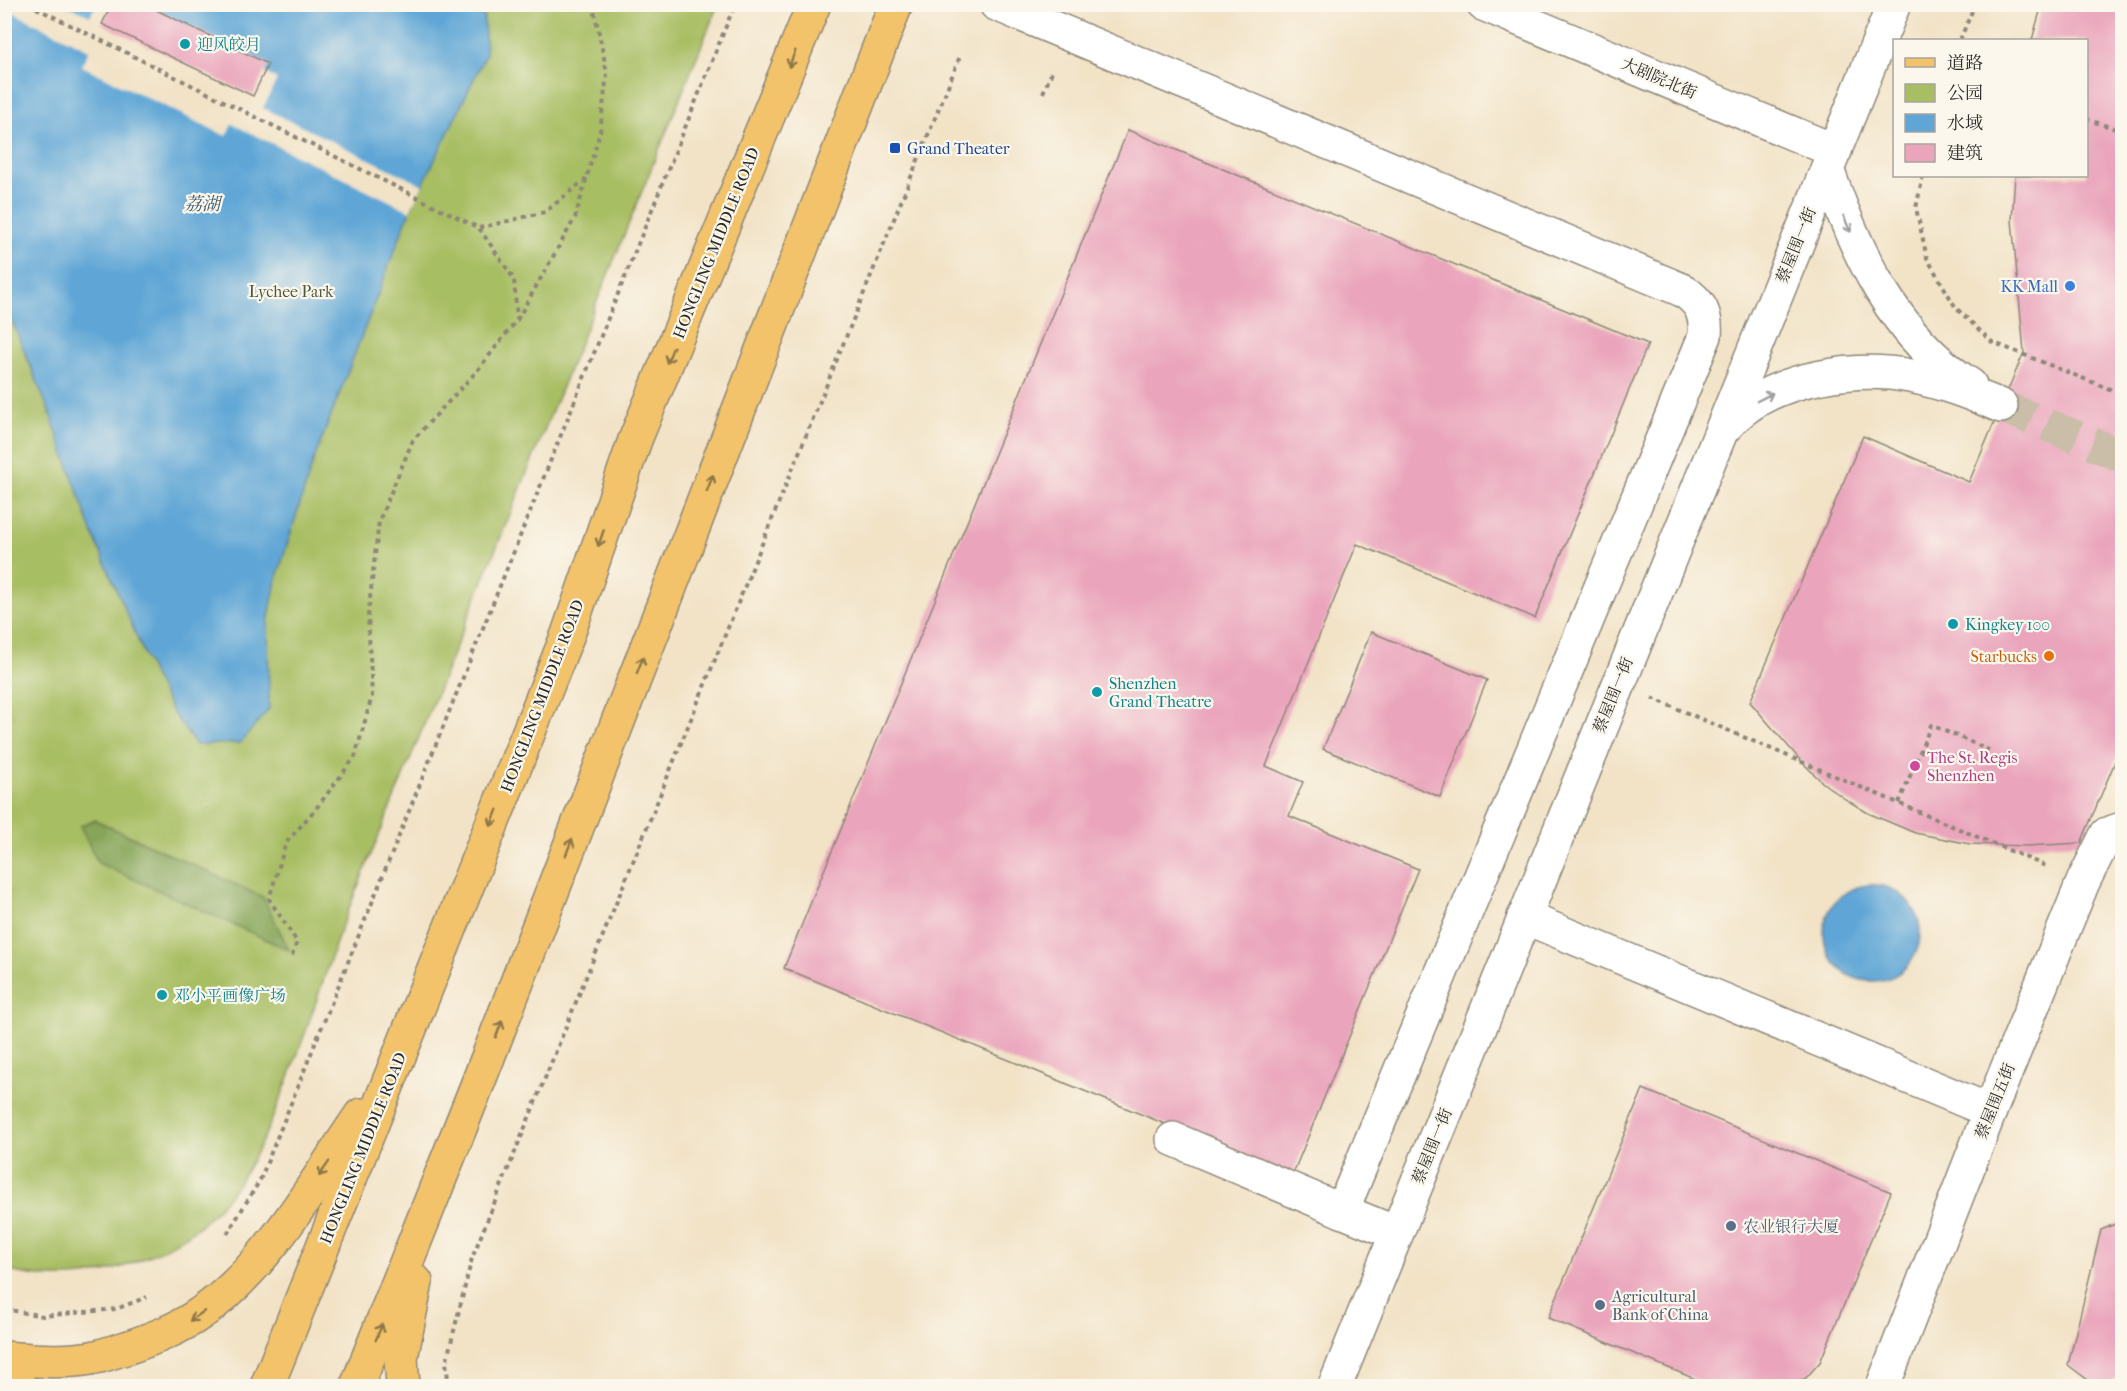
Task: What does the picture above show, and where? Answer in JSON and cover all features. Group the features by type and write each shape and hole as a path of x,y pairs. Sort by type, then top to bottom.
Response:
{"main road":[{"name":"HONGLING MIDDLE ROAD","path":"267,1386 568,634 635,440 814,4"},
{"path":"357,1386 478,1083 896,4"},
{"path":"4,1358 39,1360 92,1358 154,1339 202,1313 234,1286 283,1228 393,1069"},
{"path":"404,1386 401,1358 411,1302 422,1257 478,1083"},
{"path":"4,1380 20,1386"}],"street":[{"path":"996,4 1682,290 1701,306 1705,316 1705,336 1342,1211"},
{"name":"大剧院北街","path":"1483,4 1831,160"},
{"name":"蔡屋围一街","path":"1335,1386 1894,4"},
{"path":"1720,433 1740,412 1763,397 1794,384 1830,375 1869,372 1910,376 1953,387 2001,406 1932,356 1904,324 1881,290 1842,213 1831,160"},
{"name":"蔡屋围五街","path":"1883,1386 1990,1111 2083,882 2107,834 2122,829"},
{"path":"1524,917 1990,1111"},
{"path":"1173,1139 1396,1233"}],"path":[{"path":"28,4 479,228 514,279 517,320"},
{"path":"291,958 297,942 269,899 286,843 318,806 355,757 372,696 368,615 379,521 413,440 477,371 517,320 575,218 600,132 607,74 593,4"},
{"path":"222,1243 260,1180 735,4"},
{"path":"1960,39 1975,4"},
{"path":"449,1386 446,1363 472,1258 961,54"},
{"path":"2088,120 2122,130"},
{"path":"1923,177 1916,208 1927,258 1956,308 1992,342 2122,394"},
{"path":"479,228 545,212 587,178"},
{"path":"1618,684 2083,882"},
{"path":"1899,803 1931,725 1989,750"},
{"path":"4,1309 43,1316 116,1309 149,1296"}],"green space":[{"name":"Lychee Park","path":"5,5 718,5 341,928 290,1074 258,1150 225,1200 191,1233 164,1249 125,1266 74,1277 40,1276 5,1270"},
{"path":"95,820 263,897 289,950 98,863 80,826"}],"water":[{"name":"荔湖","path":"4,5 483,5 486,54 410,211 313,462 276,580 268,622 269,709 240,743 196,745 173,713 153,675 92,532 49,411 5,304"},
{"path":"1872,885 1890,889 1906,899 1916,915 1920,933 1916,951 1906,967 1890,977 1872,981 1854,977 1838,967 1828,951 1824,933 1828,915 1838,899 1854,889"}],"pier":[{"path":"5,5 66,5 90,16 96,5 144,5 268,64 265,73 277,79 263,108 423,185 410,211 232,124 226,136 82,66 89,50 4,8"}],"building":[{"name":"迎风皎月","path":"112,4 144,4 268,64 253,96 102,24"},
{"name":"Kingkey 100","path":"2042,4 2122,4 2122,745 2081,843 2026,846 1970,844 1915,833 1868,813 1845,799 1823,783 1801,761 1750,702 1863,436 1969,482 2024,352 2012,220 2015,177 2088,177 2088,39 2032,39"},
{"name":"Shenzhen Grand Theatre","path":"1128,130 1648,344 1535,618 1357,544 1266,766 1303,782 1289,816 1418,869 1292,1176 784,968"},
{"path":"1371,632 1487,680 1440,797 1323,749"},
{"path":"2122,1085 2122,1106 2118,1100"},
{"name":"农业银行大厦","path":"1643,1089 1891,1192 1820,1362 1806,1378 1793,1386 1712,1386 1548,1318"},
{"path":"2122,1221 2122,1378 2096,1386 2068,1365 2101,1230"}],"tunnel":[{"path":"2001,406 2122,456"}],"place":[{"name":"迎风皎月","path":"185,44"},
{"name":"Grand Theater","path":"895,148"},
{"name":"KK Mall","path":"2070,286"},
{"name":"Kingkey 100","path":"1953,624"},
{"name":"Starbucks","path":"2049,656"},
{"name":"Shenzhen Grand Theatre","path":"1097,692"},
{"name":"The St. Regis Shenzhen","path":"1915,766"},
{"name":"邓小平画像广场","path":"162,995"},
{"name":"农业银行大厦","path":"1731,1226"},
{"name":"Agricultural Bank of China","path":"1600,1305"}]}
